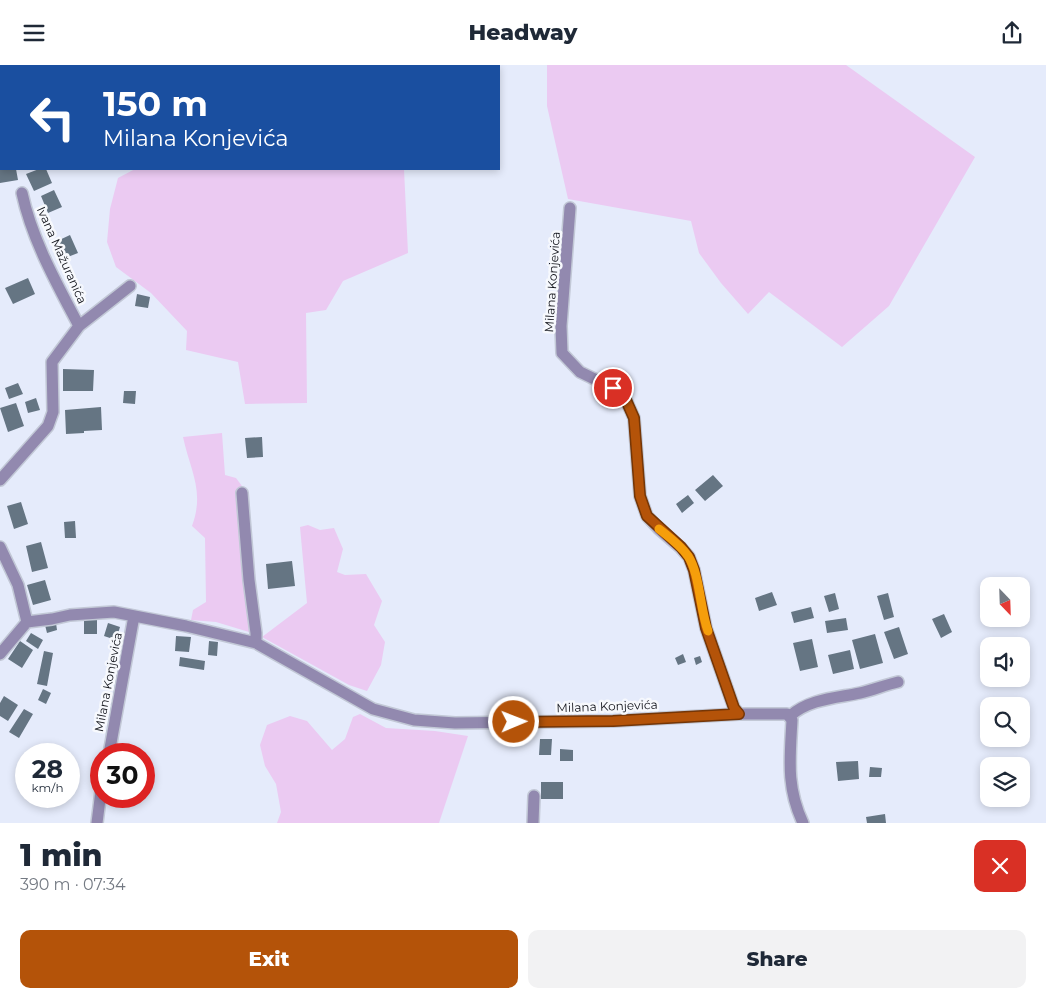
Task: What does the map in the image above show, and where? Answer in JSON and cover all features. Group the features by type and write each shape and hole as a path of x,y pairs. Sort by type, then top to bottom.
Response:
{"street":[{"name":"Ivana Mažuranića","path":"22,193 27,213 52,274 79,326"},
{"name":"Milana Konjevića","path":"570,208 561,325 562,353 580,372 613,388 626,400 634,418 640,496 647,516 681,547 689,557 694,570 706,628 734,708 739,714"},
{"name":"Ivana Mažuranića","path":"0,480 48,426 53,412 52,362 79,326 130,286"},
{"path":"242,493 256,643"},
{"path":"0,547 18,585 27,621 0,654"},
{"name":"Milana Konjevića","path":"27,621 114,612 186,626 256,643 373,709 414,720 455,723 613,721 739,714 787,714 790,717"},
{"name":"Milana Konjevića","path":"111,743 134,616"},
{"path":"803,823 793,797 789,776 792,720 790,717 795,712 827,698 861,693 898,681"},
{"path":"534,796 534,823"},
{"path":"97,823 99,808"}],"shaded area":[{"path":"547,65 846,65 975,157 889,306 842,347 769,292 748,314 721,283 699,253 691,221 568,199 547,106"},
{"path":"133,170 404,170 408,253 343,281 326,310 306,313 307,403 245,404 238,362 186,350 187,331 151,293 116,267 107,242 110,209 118,178"},
{"path":"222,433 225,475 236,478 242,486 249,632 216,622 191,620 193,610 206,602 205,538 192,526 196,513 197,491 183,437"},
{"path":"308,525 320,530 334,528 343,549 337,572 345,575 366,574 382,601 374,625 385,642 381,665 367,691 349,685 262,637 307,603 300,527"},
{"path":"360,714 386,728 435,731 468,736 439,823 277,823 281,812 276,784 265,766 260,745 267,725 290,716 307,721 332,750 345,739 353,717"}],"building":[{"path":"0,170 16,170 18,180 0,183"},
{"path":"36,170 46,170 52,183 34,191 26,174"},
{"path":"54,190 62,207 48,213 41,196"},
{"path":"70,235 78,253 60,260 53,243"},
{"path":"28,278 35,294 13,304 5,288"},
{"path":"137,294 150,297 148,308 135,306"},
{"path":"63,369 94,370 93,391 63,391"},
{"path":"18,383 23,394 9,399 5,388"},
{"path":"124,391 136,391 135,404 123,403"},
{"path":"36,398 40,410 28,413 25,402"},
{"path":"16,403 24,426 8,432 0,408"},
{"path":"101,407 102,430 66,434 65,410"},
{"path":"262,437 263,457 247,458 245,438"},
{"path":"713,475 723,486 705,501 695,490"},
{"path":"688,495 694,503 682,513 676,504"},
{"path":"21,502 28,524 14,529 7,506"},
{"path":"75,521 76,538 65,538 64,522"},
{"path":"41,542 48,568 32,572 26,546"},
{"path":"292,561 295,586 268,589 266,564"},
{"path":"45,580 51,600 33,605 27,585"},
{"path":"772,592 777,605 759,611 755,598"},
{"path":"835,593 839,609 829,612 824,596"},
{"path":"888,593 894,617 884,620 877,596"},
{"path":"811,607 814,618 794,623 791,612"},
{"path":"944,614 952,632 941,638 932,619"},
{"path":"84,617 97,617 97,634 84,634"},
{"path":"846,618 848,630 827,633 825,621"},
{"path":"56,623 57,630 47,633 45,625"},
{"path":"108,623 120,627 116,640 104,636"},
{"path":"899,627 908,654 894,659 884,632"},
{"path":"31,633 43,640 38,649 26,641"},
{"path":"875,634 883,663 860,669 852,640"},
{"path":"176,636 191,637 189,652 175,651"},
{"path":"812,639 818,667 800,671 793,643"},
{"path":"20,641 33,650 22,668 8,659"},
{"path":"209,641 218,642 217,656 208,655"},
{"path":"850,650 854,669 833,674 828,655"},
{"path":"44,651 53,653 47,686 37,684"},
{"path":"683,654 686,662 678,665 675,658"},
{"path":"700,656 702,662 696,665 694,658"},
{"path":"180,657 205,661 204,670 179,666"},
{"path":"43,689 51,693 46,704 38,700"},
{"path":"4,696 18,705 8,721 0,716 0,703"},
{"path":"24,709 33,714 19,738 9,732"},
{"path":"540,739 552,739 551,755 539,755"},
{"path":"560,749 573,750 573,761 560,761"},
{"path":"858,761 859,779 838,781 836,762"},
{"path":"870,767 882,768 881,777 869,777"},
{"path":"541,782 563,782 563,799 541,799"},
{"path":"885,814 886,823 867,823 866,817"}],"slow traffic":[{"path":"659,529 681,547 689,557 694,570 708,631"}],"route":[{"path":"514,722 613,721 739,714 734,708 706,628 694,570 689,557 681,547 659,529 647,516 640,496 634,418 626,400 613,388"}]}
